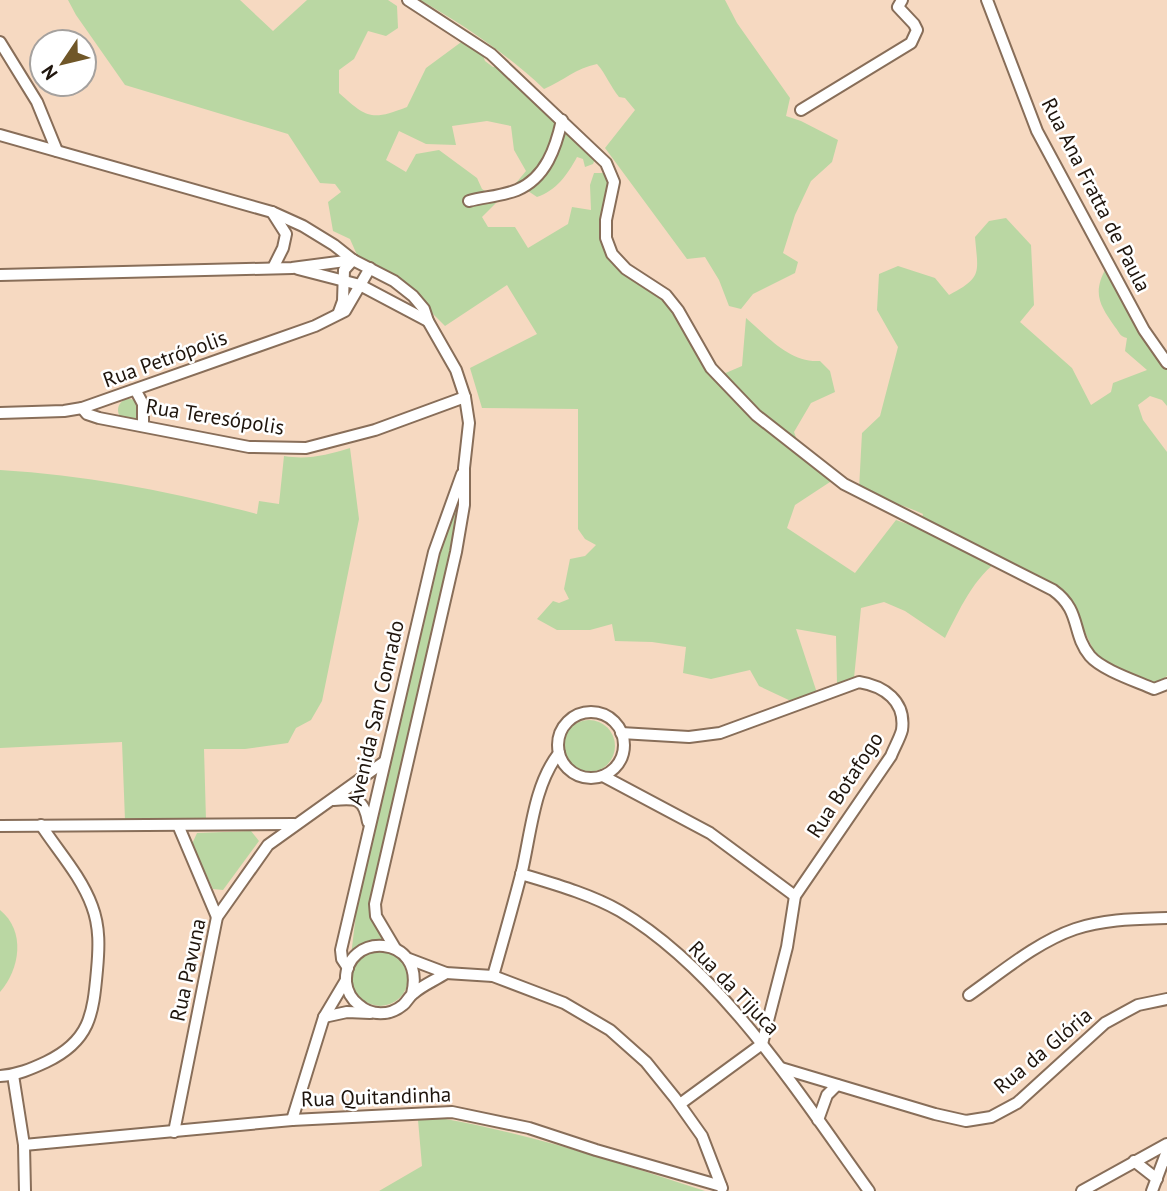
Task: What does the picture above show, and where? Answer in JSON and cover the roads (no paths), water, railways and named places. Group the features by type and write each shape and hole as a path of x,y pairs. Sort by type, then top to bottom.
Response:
{"street":[{"path":"408,0 491,54 595,150 612,173 614,182 606,220 606,238 612,254 626,269 666,295 678,310 711,368 756,415 844,484 1053,590 1072,608 1083,643 1090,657 1100,664 1154,689 1167,684"},
{"path":"801,110 911,43 917,30 898,7 901,0"},
{"name":"Rua Ana Fratta de Paula","path":"987,0 1037,131 1144,330 1167,363"},
{"path":"0,42 37,103 57,151"},
{"path":"469,201 518,189 541,172 557,144 562,120"},
{"path":"0,135 272,212 303,226 334,245 353,261"},
{"path":"272,212 286,234 274,268"},
{"path":"286,234 303,226"},
{"path":"0,275 292,268 353,261"},
{"path":"338,315 343,301 344,270 353,261"},
{"name":"Avenida San Conrado","path":"353,261 370,268 413,296 424,309 456,370 464,397 469,436 464,468 464,505 456,552 375,904 376,916 395,948"},
{"path":"292,268 360,285 428,321"},
{"name":"Rua Petrópolis","path":"0,413 82,408 315,326 345,311 370,268"},
{"path":"136,391 144,404 143,426"},
{"name":"Rua Teresópolis","path":"82,408 87,414 99,418 249,447 306,449 375,430 464,397"},
{"name":"Avenida San Conrado","path":"347,974 341,950 384,762 434,552 464,468"},
{"name":"Rua Botafogo","path":"621,733 690,737 720,733 859,682 876,684 893,698 901,710 902,731 891,756 795,896 787,947 762,1044"},
{"path":"597,713 615,724 621,733 622,755 615,768 603,776 581,777 571,772 563,763 558,742 567,723 576,716 597,713"},
{"path":"493,976 541,788 549,766 559,753"},
{"name":"Rua Pavuna","path":"174,1132 218,917 268,845 384,762"},
{"path":"603,776 710,832 795,896"},
{"path":"330,800 351,798 360,801 366,809 369,828"},
{"path":"0,826 294,824"},
{"path":"0,1076 13,1075 57,1057 74,1045 87,1025 94,996 99,942 94,910 78,877 41,825"},
{"path":"178,825 218,917"},
{"name":"Rua da Tijuca","path":"521,874 586,895 619,911 651,932 711,988 762,1044 869,1191"},
{"path":"969,995 1052,939 1076,929 1110,921 1167,918"},
{"path":"292,1120 324,1017 353,958 362,950 384,945 446,974 493,976 564,1003 610,1030 646,1062 680,1104 702,1136 722,1188"},
{"path":"409,959 414,970 412,994"},
{"path":"347,974 348,991 354,1001 373,1013"},
{"path":"324,1017 347,1012 384,1014 396,1010 412,994 446,974"},
{"name":"Rua da Glória","path":"781,1068 966,1121 991,1117 1017,1103 1105,1023 1138,1005 1167,999"},
{"path":"680,1104 762,1044"},
{"path":"13,1075 24,1145 25,1191"},
{"path":"818,1120 827,1095 837,1085"},
{"name":"Rua Quitandinha","path":"24,1145 292,1120 452,1112 529,1128 722,1188"},
{"path":"1082,1191 1167,1144"},
{"path":"1152,1191 1167,1151"},
{"path":"1134,1161 1157,1179"}]}
